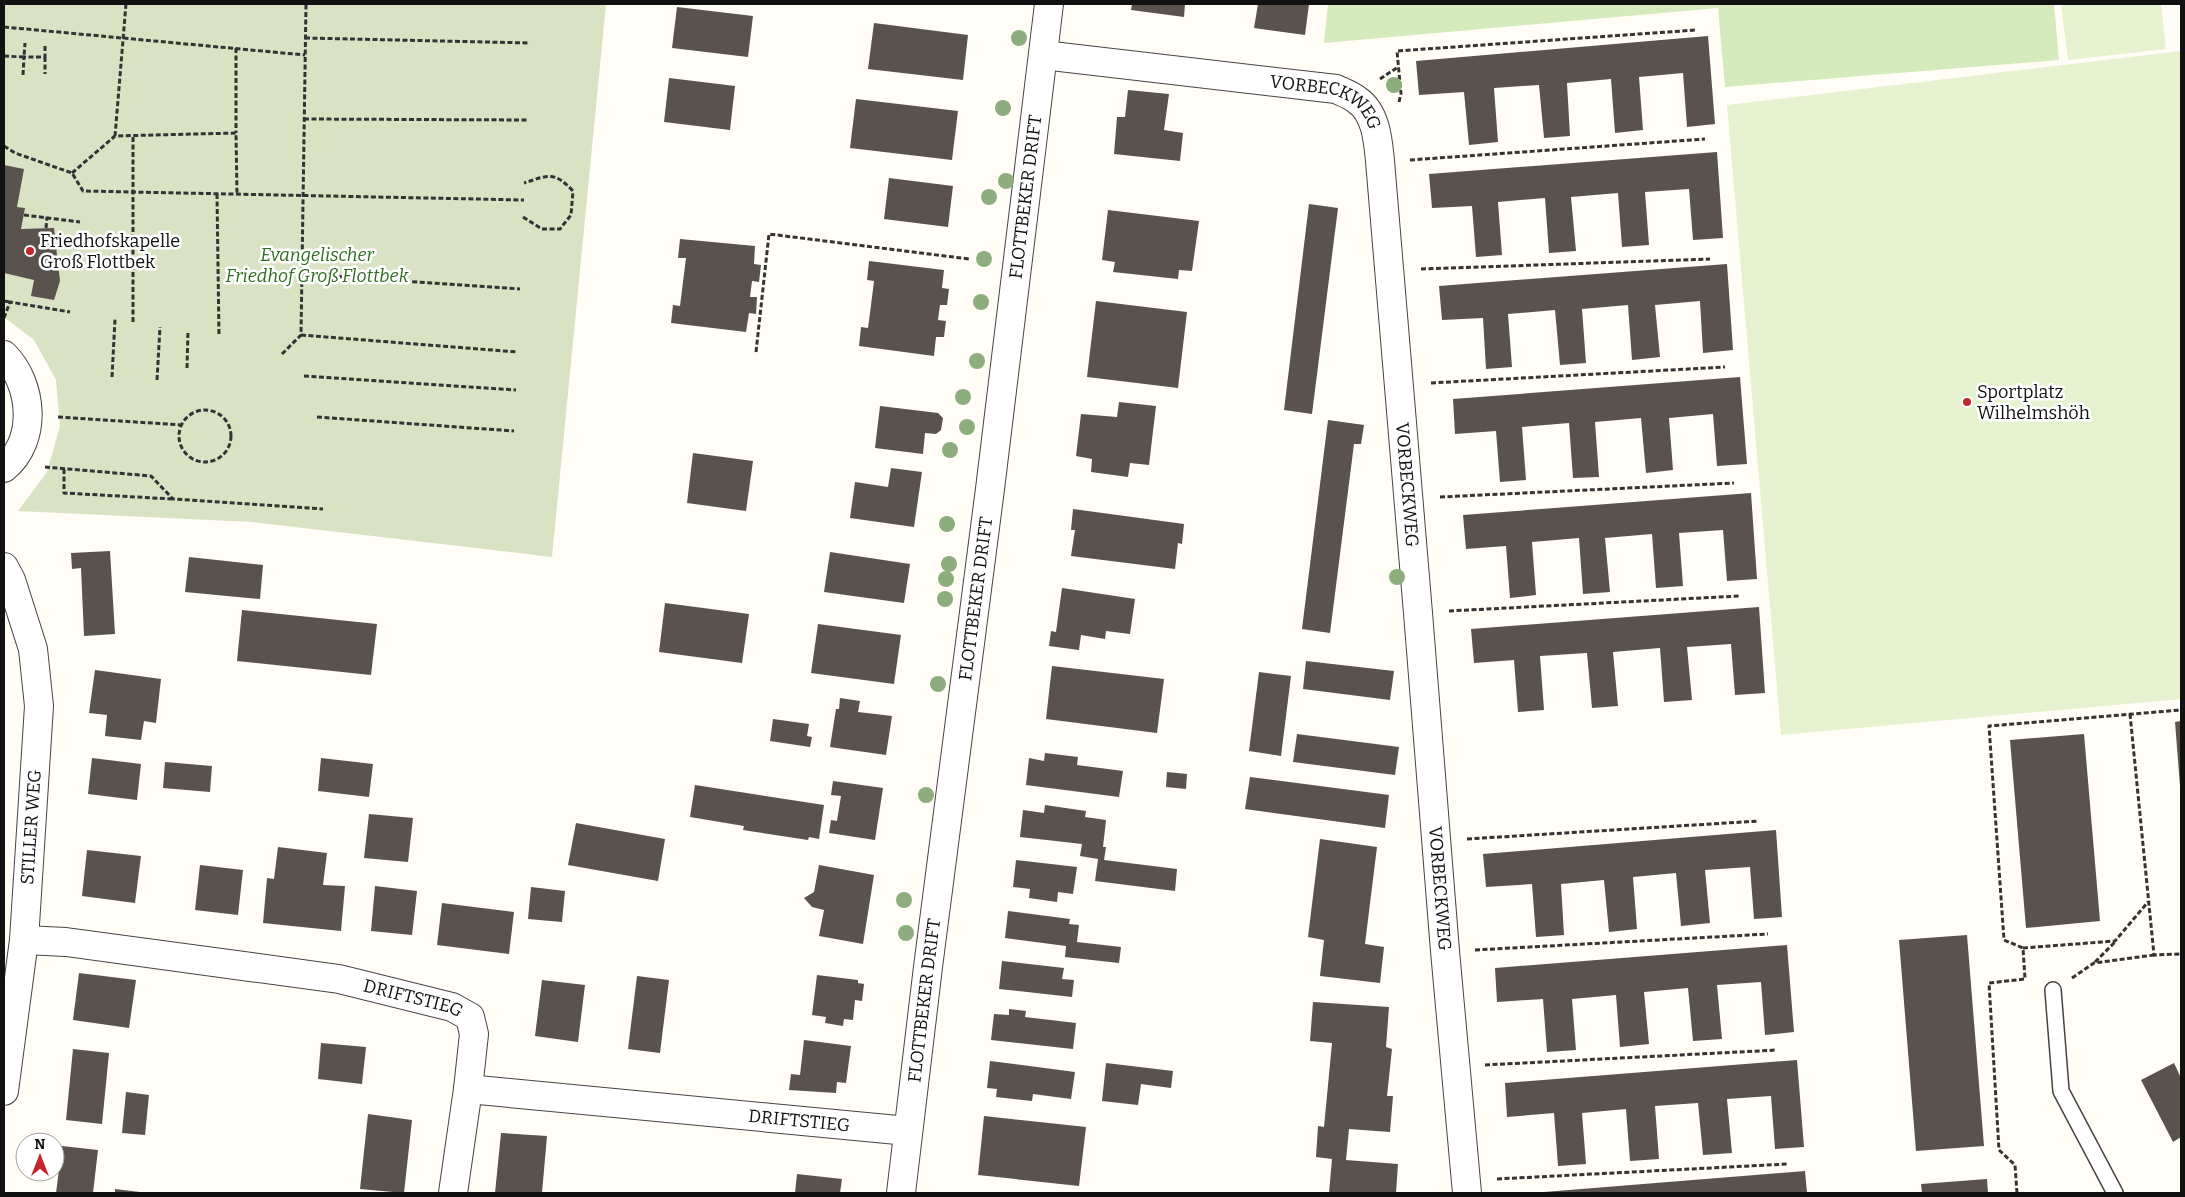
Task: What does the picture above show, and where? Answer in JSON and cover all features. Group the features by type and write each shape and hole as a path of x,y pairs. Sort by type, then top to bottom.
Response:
{"street":[{"name":"FLOTTBEKER DRIFT","path":"901,1193 1049,4"},
{"name":"VORBECKWEG","path":"1043,55 1336,89 1358,100 1371,116 1377,137 1380,162 1445,952 1467,1187"},
{"path":"4,355 12,364 25,388 28,415 22,442 6,466"},
{"name":"STILLER WEG","path":"4,567 11,580 33,649 38,706 24,940 7,1040 4,1091"},
{"name":"DRIFTSTIEG","path":"24,940 66,942 339,979 452,1007 470,1016 474,1034 468,1089 908,1131"},
{"path":"453,1193 468,1089"}],"lane":[{"path":"2053,990 2061,1091 2115,1193"}],"path":[{"path":"115,136 126,4"},
{"path":"282,354 300,335 306,4"},
{"path":"4,27 305,54"},
{"path":"1397,110 1401,94 1397,51 1696,30"},
{"path":"305,38 530,43"},
{"path":"23,75 25,43"},
{"path":"45,44 45,74"},
{"path":"236,48 237,194"},
{"path":"4,56 45,57"},
{"path":"1377,81 1398,67"},
{"path":"304,119 526,120"},
{"path":"72,173 115,136 236,133"},
{"path":"134,137 134,323"},
{"path":"1380,162 1705,139"},
{"path":"4,146 15,153 72,173 83,192 524,200"},
{"path":"523,218 542,229 560,229 571,215 573,191 561,178 544,176 524,183"},
{"path":"217,194 219,336"},
{"path":"24,215 80,222"},
{"path":"46,228 47,218"},
{"path":"756,352 769,234 969,259"},
{"path":"1388,271 1710,259"},
{"path":"300,274 520,289"},
{"path":"4,301 70,312"},
{"path":"4,318 10,302"},
{"path":"112,376 115,319"},
{"path":"157,380 160,327"},
{"path":"187,368 188,331"},
{"path":"300,335 517,352"},
{"path":"1398,386 1725,367"},
{"path":"304,376 516,390"},
{"path":"209,410 221,416 230,426 232,439 226,452 218,459 208,462 197,461 188,456 180,441 182,425 188,417 198,411 209,410"},
{"path":"28,415 182,425"},
{"path":"317,417 514,431"},
{"path":"6,466 151,476 172,499"},
{"path":"64,469 64,492 324,510"},
{"path":"1407,498 1734,484"},
{"path":"1418,613 1739,596"},
{"path":"2115,941 2023,948 2004,940 1989,726 2181,710"},
{"path":"2130,714 2154,955"},
{"path":"1437,840 1759,821"},
{"path":"2053,990 2094,963 2148,902"},
{"path":"1445,952 1768,934"},
{"path":"2017,1193 2015,1165 2000,1150 1989,983 2025,979 2023,948"},
{"path":"2094,963 2154,955 2181,954"},
{"path":"1455,1067 1777,1050"},
{"path":"1467,1187 1787,1164"}],"green space":[{"name":"Evangelischer Friedhof Groß Flottbek","path":"4,4 606,4 552,557 252,522 18,511 47,472 60,426 56,380 34,340 4,317"},
{"path":"1328,4 2054,4 2059,60 1725,87 1718,8 1324,43"},
{"path":"2061,4 2161,4 2166,49 2068,60"},
{"name":"Sportplatz Wilhelmshöh","path":"2181,51 2181,699 1781,735 1727,105"}],"building":[{"path":"1132,4 1185,4 1184,17 1131,10"},
{"path":"1258,4 1309,4 1305,35 1254,28"},
{"path":"677,7 753,16 748,57 672,48"},
{"path":"874,23 968,35 963,80 868,69"},
{"path":"1708,36 1715,124 1687,127 1683,73 1639,77 1643,130 1615,133 1611,79 1567,83 1570,136 1544,138 1539,85 1494,88 1498,142 1469,145 1464,92 1419,95 1416,61"},
{"path":"669,78 735,86 730,130 664,122"},
{"path":"1128,90 1169,94 1164,130 1183,133 1180,161 1114,154 1117,117 1125,117"},
{"path":"856,99 958,111 952,160 850,148"},
{"path":"1717,152 1723,238 1693,240 1689,189 1645,192 1649,245 1622,247 1618,193 1571,197 1576,251 1549,253 1545,198 1498,202 1502,255 1476,257 1472,206 1432,208 1429,174"},
{"name":"Friedhofskapelle Groß Flottbek","path":"4,165 24,169 17,207 25,208 21,229 54,228 60,281 54,300 31,296 34,280 4,273"},
{"path":"889,178 953,186 948,227 884,219"},
{"path":"1309,204 1338,208 1312,414 1284,410"},
{"path":"1108,210 1199,221 1192,271 1179,270 1178,279 1113,272 1115,262 1102,260"},
{"path":"680,239 755,246 754,264 761,265 759,282 752,281 750,297 757,297 756,314 749,313 746,332 671,323 673,305 680,306 686,258 678,258"},
{"path":"869,261 944,270 942,288 949,289 947,305 940,305 938,320 946,321 944,337 936,337 934,356 859,346 861,327 868,328 874,281 867,280"},
{"path":"1727,264 1733,350 1703,353 1700,301 1655,305 1660,357 1632,360 1628,305 1582,309 1586,363 1560,365 1555,310 1508,314 1512,367 1486,369 1483,318 1442,320 1439,286"},
{"path":"1096,301 1187,312 1178,388 1087,377"},
{"path":"1740,377 1747,464 1717,466 1713,414 1669,418 1673,470 1646,473 1641,418 1595,422 1599,477 1573,478 1569,423 1522,427 1526,480 1500,482 1496,431 1455,434 1453,399"},
{"path":"1119,402 1156,406 1149,465 1130,463 1128,477 1091,472 1092,459 1076,456 1081,414 1117,417"},
{"path":"880,406 938,413 943,418 941,430 936,434 925,433 923,454 875,448"},
{"path":"1328,420 1364,425 1361,444 1354,444 1330,633 1302,629"},
{"path":"693,453 753,461 746,511 687,503"},
{"path":"891,468 922,472 914,527 850,518 855,482 888,487"},
{"path":"1751,493 1757,579 1727,581 1723,530 1679,533 1683,586 1656,588 1652,534 1605,538 1610,592 1583,594 1579,538 1532,542 1536,595 1510,598 1506,546 1466,549 1463,515"},
{"path":"1073,509 1184,524 1182,544 1178,543 1175,569 1071,556 1075,530 1071,530"},
{"path":"110,551 115,634 84,636 81,568 72,569 71,553"},
{"path":"830,552 910,564 904,603 824,592"},
{"path":"189,557 263,565 260,599 185,592"},
{"path":"1062,588 1135,599 1130,634 1106,631 1105,639 1081,635 1079,650 1049,646 1051,631 1056,632"},
{"path":"665,603 749,614 742,663 659,652"},
{"path":"1759,607 1765,693 1735,695 1731,644 1687,647 1692,700 1664,702 1660,648 1613,652 1618,706 1592,708 1587,653 1540,656 1544,710 1518,712 1514,660 1474,663 1471,629"},
{"path":"242,610 377,624 371,675 237,661"},
{"path":"818,624 901,635 894,684 811,673"},
{"path":"1306,661 1394,671 1390,700 1303,689"},
{"path":"1052,666 1164,679 1157,733 1046,719"},
{"path":"95,670 161,679 156,723 144,721 141,740 105,736 107,715 89,713"},
{"path":"1259,672 1291,676 1281,756 1249,751"},
{"path":"840,698 860,701 858,712 892,716 886,755 830,747 836,709 839,709"},
{"path":"773,719 809,724 807,736 812,737 810,747 770,741"},
{"path":"2181,721 2181,786 2180,786 2175,722"},
{"path":"1297,734 1399,747 1395,775 1293,762"},
{"path":"2084,734 2100,921 2026,928 2010,740"},
{"path":"1045,753 1078,757 1077,765 1123,771 1119,797 1026,785 1029,758 1044,761"},
{"path":"92,758 141,764 137,800 88,794"},
{"path":"321,758 373,764 369,797 318,791"},
{"path":"165,762 212,766 210,792 163,788"},
{"path":"1167,772 1187,774 1186,789 1166,787"},
{"path":"1250,777 1389,795 1385,828 1245,809"},
{"path":"833,781 883,788 875,840 829,833 831,820 837,821 841,796 831,795"},
{"path":"695,785 824,805 819,839 809,837 808,840 743,830 744,826 690,817"},
{"path":"1045,805 1086,811 1085,817 1106,820 1103,847 1106,847 1104,860 1177,869 1175,891 1095,881 1098,859 1080,856 1082,844 1020,837 1023,810 1044,813"},
{"path":"369,814 413,818 408,862 364,858"},
{"path":"576,823 665,839 658,881 568,865"},
{"path":"1776,830 1782,917 1754,919 1750,867 1705,870 1710,923 1681,926 1676,873 1633,877 1637,929 1609,932 1604,880 1561,884 1564,935 1536,937 1532,884 1486,887 1483,854"},
{"path":"1320,839 1377,847 1365,944 1384,947 1380,983 1320,976 1324,940 1308,937"},
{"path":"278,847 327,853 323,885 345,886 341,931 263,923 267,878 274,879"},
{"path":"87,850 141,856 135,903 82,896"},
{"path":"1016,860 1077,867 1073,894 1058,892 1057,902 1029,898 1030,889 1013,887"},
{"path":"200,865 243,870 238,915 195,910"},
{"path":"819,865 874,875 863,944 819,936 824,910 812,907 804,898 814,892"},
{"path":"375,886 417,891 412,935 371,931"},
{"path":"531,887 565,891 562,922 528,919"},
{"path":"442,903 514,912 509,954 437,945"},
{"path":"1008,911 1070,919 1069,924 1079,925 1077,942 1121,947 1119,963 1065,957 1066,946 1005,938"},
{"path":"1967,935 1984,1146 1916,1151 1899,940"},
{"path":"1787,945 1794,1032 1765,1035 1761,982 1717,985 1722,1039 1693,1041 1688,988 1644,992 1649,1044 1620,1047 1616,995 1572,999 1576,1050 1547,1052 1543,999 1497,1002 1495,968"},
{"path":"1002,961 1064,968 1062,979 1074,980 1072,997 999,989"},
{"path":"79,973 136,980 129,1028 73,1020"},
{"path":"817,975 858,980 858,983 864,984 862,1001 855,1000 853,1020 844,1019 843,1026 825,1023 826,1017 812,1015"},
{"path":"637,976 669,980 660,1053 628,1049"},
{"path":"542,980 585,985 578,1042 535,1036"},
{"path":"1313,1002 1389,1007 1386,1047 1392,1049 1387,1096 1393,1096 1390,1132 1349,1129 1346,1160 1398,1164 1396,1193 1329,1193 1332,1159 1316,1157 1318,1126 1324,1127 1332,1043 1310,1041"},
{"path":"1009,1009 1026,1011 1025,1017 1076,1023 1073,1049 991,1040 994,1014 1009,1015"},
{"path":"804,1040 851,1046 846,1083 837,1082 836,1093 789,1090 791,1074 800,1075"},
{"path":"321,1043 366,1047 362,1084 318,1079"},
{"path":"73,1049 109,1053 102,1124 66,1120"},
{"path":"1797,1060 1804,1147 1775,1149 1771,1096 1727,1099 1732,1153 1703,1155 1698,1103 1655,1106 1659,1159 1630,1161 1626,1109 1582,1113 1586,1164 1558,1166 1554,1113 1507,1117 1505,1083"},
{"path":"990,1061 1075,1072 1071,1099 1033,1094 1032,1101 996,1097 997,1089 987,1088"},
{"path":"1106,1063 1173,1071 1171,1088 1141,1084 1138,1105 1102,1101"},
{"path":"2174,1063 2181,1078 2181,1137 2173,1142 2141,1080"},
{"path":"126,1092 149,1095 145,1135 122,1133"},
{"path":"368,1114 412,1120 404,1193 360,1189"},
{"path":"984,1116 1086,1127 1079,1186 978,1175"},
{"path":"501,1133 547,1136 542,1193 495,1193"},
{"path":"65,1146 98,1150 93,1193 56,1193 57,1182 65,1182"},
{"path":"1805,1171 1807,1193 1544,1193 1544,1192"},
{"path":"797,1174 842,1179 840,1193 795,1193"},
{"path":"1987,1179 1988,1193 1922,1193 1921,1184"},
{"path":"115,1189 140,1192 140,1193 115,1193"}],"place":[{"name":"Friedhofskapelle Groß Flottbek","path":"30,251"},
{"name":"Sportplatz Wilhelmshöh","path":"1967,402"}]}
